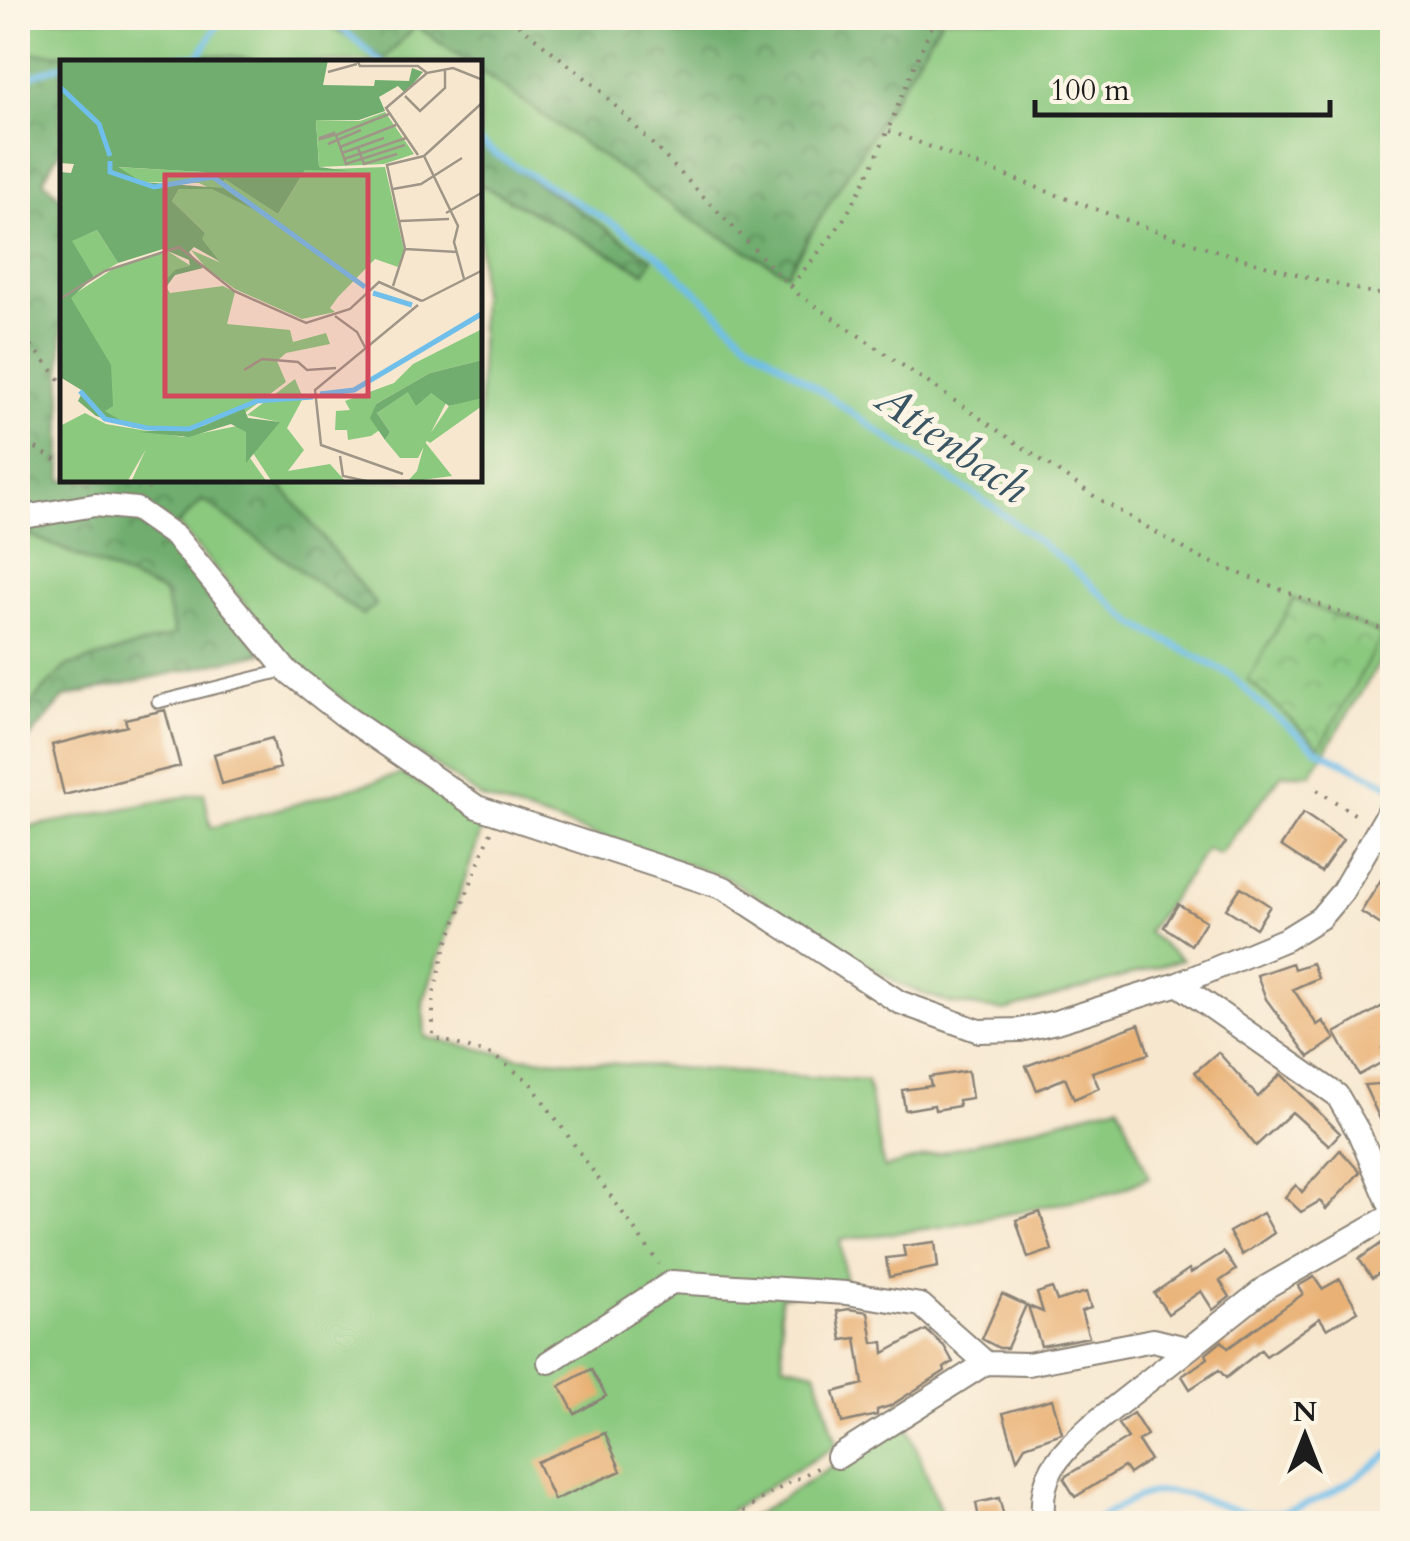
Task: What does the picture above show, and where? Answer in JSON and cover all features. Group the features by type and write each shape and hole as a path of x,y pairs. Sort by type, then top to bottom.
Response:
{"street":[{"path":"18,518 95,505 136,509 176,537 286,670 346,717 477,807 724,888 899,1002 979,1031 1020,1030 1178,984 1286,939 1320,918 1342,892 1392,806"},
{"path":"1044,1524 1041,1502 1048,1472 1066,1449 1186,1348 1268,1286 1392,1212 1359,1132 1338,1095 1178,984"},
{"path":"548,1362 672,1282 846,1294 921,1305 986,1363"},
{"path":"838,1456 986,1363 1028,1364 1153,1340 1186,1348"}],"lane":[{"path":"158,702 286,670"}],"path":[{"path":"510,18 598,88 791,286 1097,498 1200,558 1392,632"},
{"path":"791,286 843,220 889,131 908,73 936,18"},
{"path":"889,131 1084,206 1236,258 1392,297"},
{"path":"18,329 60,380"},
{"path":"18,437 60,463"},
{"path":"1317,790 1378,829"},
{"path":"498,814 446,946 433,996 433,1037 492,1055 529,1082 672,1282"},
{"path":"726,1524 767,1495 838,1456"}],"green space":[{"path":"18,18 317,18 384,59 415,25 465,60 253,60 232,56 18,53"},
{"path":"317,18 942,18 787,273 691,219 482,72 482,60 465,60 416,26 384,59"},
{"path":"942,18 1392,18 1392,642 1311,774 1282,774 1219,855 1207,849 1147,932 1182,960 1005,1011 949,1003 903,986 725,877 482,798 358,712 292,660 177,524 204,500 362,615 375,604 279,482 482,482 482,185 644,272 652,259 482,146 482,72 691,219 786,273"},
{"path":"18,53 232,56 253,60 60,60 60,151 43,180 60,197 60,482 279,482 376,605 362,615 203,500 165,536 263,653 65,697 18,752 18,717 65,667 175,635 164,593 18,530"},
{"path":"482,146 652,259 645,272 482,185"},
{"path":"18,530 164,593 175,636 65,667 18,717"},
{"path":"1294,599 1383,635 1320,747 1248,680"},
{"path":"401,774 485,820 423,1002 425,1037 517,1057 867,1081 884,1168 1119,1104 1149,1177 1116,1192 947,1226 840,1240 846,1285 780,1296 783,1364 816,1371 837,1445 709,1523 18,1524 18,802 29,827 204,793 211,828"},
{"path":"906,1421 945,1523 740,1524"}],"building":[{"path":"165,710 180,766 64,795 52,745 127,726 125,719"},
{"path":"272,738 280,768 222,784 214,754"},
{"path":"1303,813 1343,840 1321,872 1281,846"},
{"path":"1392,862 1392,932 1361,912"},
{"path":"1241,887 1270,906 1256,928 1226,909"},
{"path":"1178,904 1206,921 1191,945 1164,927"},
{"path":"1292,963 1294,969 1312,963 1318,978 1293,989 1317,1025 1323,1021 1335,1039 1309,1057 1266,999 1257,975"},
{"path":"1383,1006 1392,1024 1392,1042 1382,1048 1388,1059 1359,1075 1335,1033"},
{"path":"1139,1024 1149,1054 1092,1072 1099,1088 1074,1099 1065,1078 1037,1090 1026,1066"},
{"path":"1218,1052 1258,1097 1281,1074 1340,1133 1329,1145 1292,1112 1256,1146 1195,1072"},
{"path":"968,1071 972,1098 958,1100 959,1106 905,1110 902,1090 931,1086 929,1077"},
{"path":"1392,1083 1392,1113 1380,1119 1364,1085"},
{"path":"1340,1150 1360,1172 1326,1209 1320,1201 1301,1212 1285,1197 1296,1185 1302,1192"},
{"path":"1040,1212 1052,1250 1028,1258 1016,1220"},
{"path":"1263,1213 1274,1233 1242,1255 1229,1232"},
{"path":"1392,1236 1392,1264 1372,1278 1359,1259"},
{"path":"935,1242 938,1267 889,1277 886,1258 905,1256 903,1246"},
{"path":"1224,1252 1236,1270 1220,1281 1230,1297 1213,1310 1201,1291 1168,1314 1154,1293 1189,1269 1191,1273"},
{"path":"1314,1277 1322,1289 1340,1279 1358,1311 1327,1329 1320,1318 1266,1356 1261,1350 1226,1378 1219,1370 1190,1389 1182,1376 1208,1358 1206,1354 1222,1341 1228,1348 1303,1294 1298,1286"},
{"path":"1052,1288 1057,1301 1086,1292 1091,1308 1081,1311 1089,1337 1041,1346 1028,1306 1043,1312 1037,1293"},
{"path":"1002,1294 1026,1305 1007,1348 982,1339"},
{"path":"837,1311 868,1312 873,1343 883,1342 884,1353 926,1330 944,1346 953,1362 890,1406 877,1410 877,1415 842,1423 834,1392 863,1384 856,1338 842,1340"},
{"path":"591,1369 606,1396 575,1414 560,1386"},
{"path":"1052,1399 1062,1433 1025,1446 1017,1459 1003,1413"},
{"path":"1133,1413 1147,1435 1138,1441 1150,1460 1129,1474 1124,1467 1075,1497 1064,1479 1066,1476 1128,1438 1118,1424"},
{"path":"605,1433 621,1471 554,1500 537,1462"},
{"path":"999,1498 1006,1524 980,1524 976,1503"}],"waterway":[{"name":"Attenbach","path":"124,60 199,56 222,18"},
{"name":"Attenbach","path":"313,18 331,19 379,60"},
{"name":"Attenbach","path":"18,80 60,66"},
{"name":"Attenbach","path":"482,144 658,255 746,339 995,508 1070,566 1135,624 1231,675 1316,749 1392,786"},
{"path":"1088,1524 1131,1500 1158,1492 1186,1494 1255,1513 1287,1510 1335,1490 1392,1452"}]}
